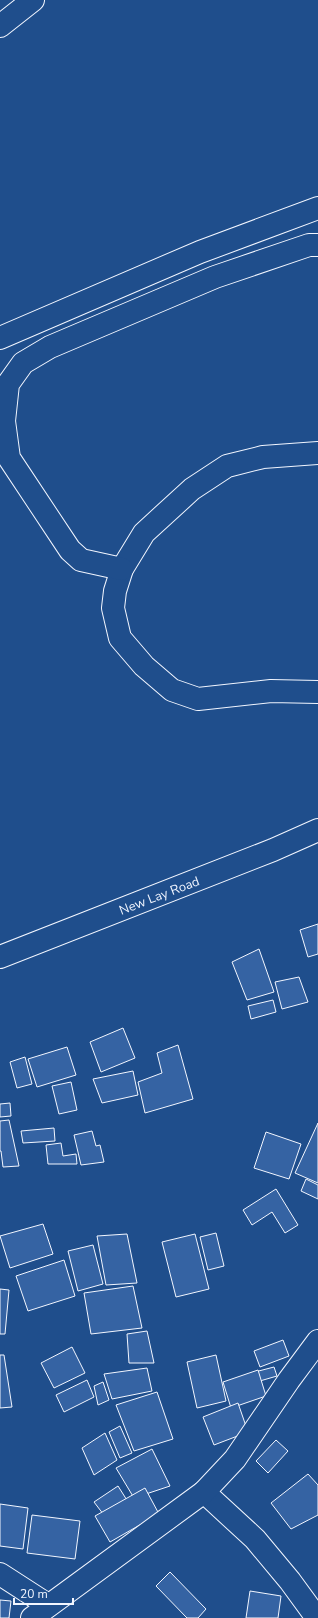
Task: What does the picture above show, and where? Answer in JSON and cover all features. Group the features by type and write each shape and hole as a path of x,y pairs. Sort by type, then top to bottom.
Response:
{"main road":[{"path":"0,26 33,0"},
{"path":"0,338 200,252 318,208"},
{"path":"122,569 81,560 70,550 9,458 4,421 8,384 23,363 50,346 215,277 309,246 318,245"},
{"path":"318,453 262,457 227,466 192,489 144,533 122,569 115,591 113,608 120,638 144,666 172,690 198,699 270,691 318,692"},
{"name":"New Lay Road","path":"0,958 273,850 318,830"},
{"path":"0,1574 40,1612 204,1492 235,1459 289,1380 318,1341"},
{"path":"204,1492 255,1539 290,1581 317,1618"}],"building":[{"path":"318,924 318,954 308,957 300,930"},
{"path":"259,949 274,992 247,1000 232,962"},
{"path":"299,977 308,1002 282,1009 275,982"},
{"path":"273,1000 276,1012 251,1019 248,1006"},
{"path":"123,1028 135,1058 101,1072 90,1042"},
{"path":"178,1045 193,1099 145,1113 138,1082 162,1073 157,1053"},
{"path":"67,1047 76,1075 37,1087 28,1059"},
{"path":"25,1057 32,1084 17,1088 10,1062"},
{"path":"133,1071 138,1095 102,1103 93,1079"},
{"path":"71,1082 77,1110 59,1114 52,1086"},
{"path":"10,1103 11,1116 0,1117 0,1104"},
{"path":"9,1120 19,1166 3,1167 0,1151 0,1121"},
{"path":"318,1123 318,1183 295,1173"},
{"path":"54,1128 55,1141 23,1143 21,1131"},
{"path":"92,1131 96,1146 100,1145 104,1162 81,1165 74,1135"},
{"path":"266,1132 301,1144 289,1179 254,1168"},
{"path":"61,1143 63,1156 76,1154 77,1164 48,1164 46,1145"},
{"path":"306,1179 318,1185 318,1199 301,1191"},
{"path":"276,1189 298,1225 285,1233 272,1212 252,1225 243,1210"},
{"path":"43,1224 53,1254 10,1268 0,1236"},
{"path":"216,1233 224,1266 208,1270 200,1237"},
{"path":"127,1234 137,1283 106,1285 97,1236"},
{"path":"195,1234 209,1289 176,1297 162,1242"},
{"path":"93,1245 103,1284 78,1291 68,1251"},
{"path":"64,1260 75,1296 28,1311 16,1276"},
{"path":"133,1286 142,1328 91,1334 84,1293"},
{"path":"0,1289 9,1290 5,1334 0,1334"},
{"path":"147,1331 154,1363 129,1363 127,1334"},
{"path":"283,1340 289,1356 260,1367 254,1351"},
{"path":"72,1347 85,1373 54,1388 41,1363"},
{"path":"0,1355 4,1355 12,1407 0,1408"},
{"path":"216,1355 226,1401 197,1408 187,1362"},
{"path":"274,1367 277,1376 253,1383 251,1373"},
{"path":"147,1368 152,1391 112,1399 104,1374"},
{"path":"258,1370 266,1396 231,1408 223,1382"},
{"path":"87,1380 94,1397 64,1412 56,1395"},
{"path":"103,1382 109,1400 98,1405 94,1386"},
{"path":"157,1392 173,1439 134,1451 116,1405"},
{"path":"238,1403 248,1432 214,1445 203,1417"},
{"path":"120,1426 132,1453 120,1458 109,1432"},
{"path":"105,1433 117,1460 94,1475 82,1448"},
{"path":"276,1440 288,1451 268,1473 256,1461"},
{"path":"152,1449 170,1486 134,1498 116,1468"},
{"path":"308,1474 318,1485 318,1515 291,1529 271,1503"},
{"path":"118,1486 130,1505 110,1523 94,1502"},
{"path":"145,1488 159,1514 110,1542 95,1516"},
{"path":"0,1504 28,1508 23,1549 0,1546"},
{"path":"32,1515 80,1521 75,1559 27,1553"},
{"path":"170,1572 206,1609 198,1618 187,1618 156,1586"},
{"path":"250,1591 281,1596 278,1618 246,1618"},
{"path":"0,1600 11,1601 9,1618 0,1618"}]}
